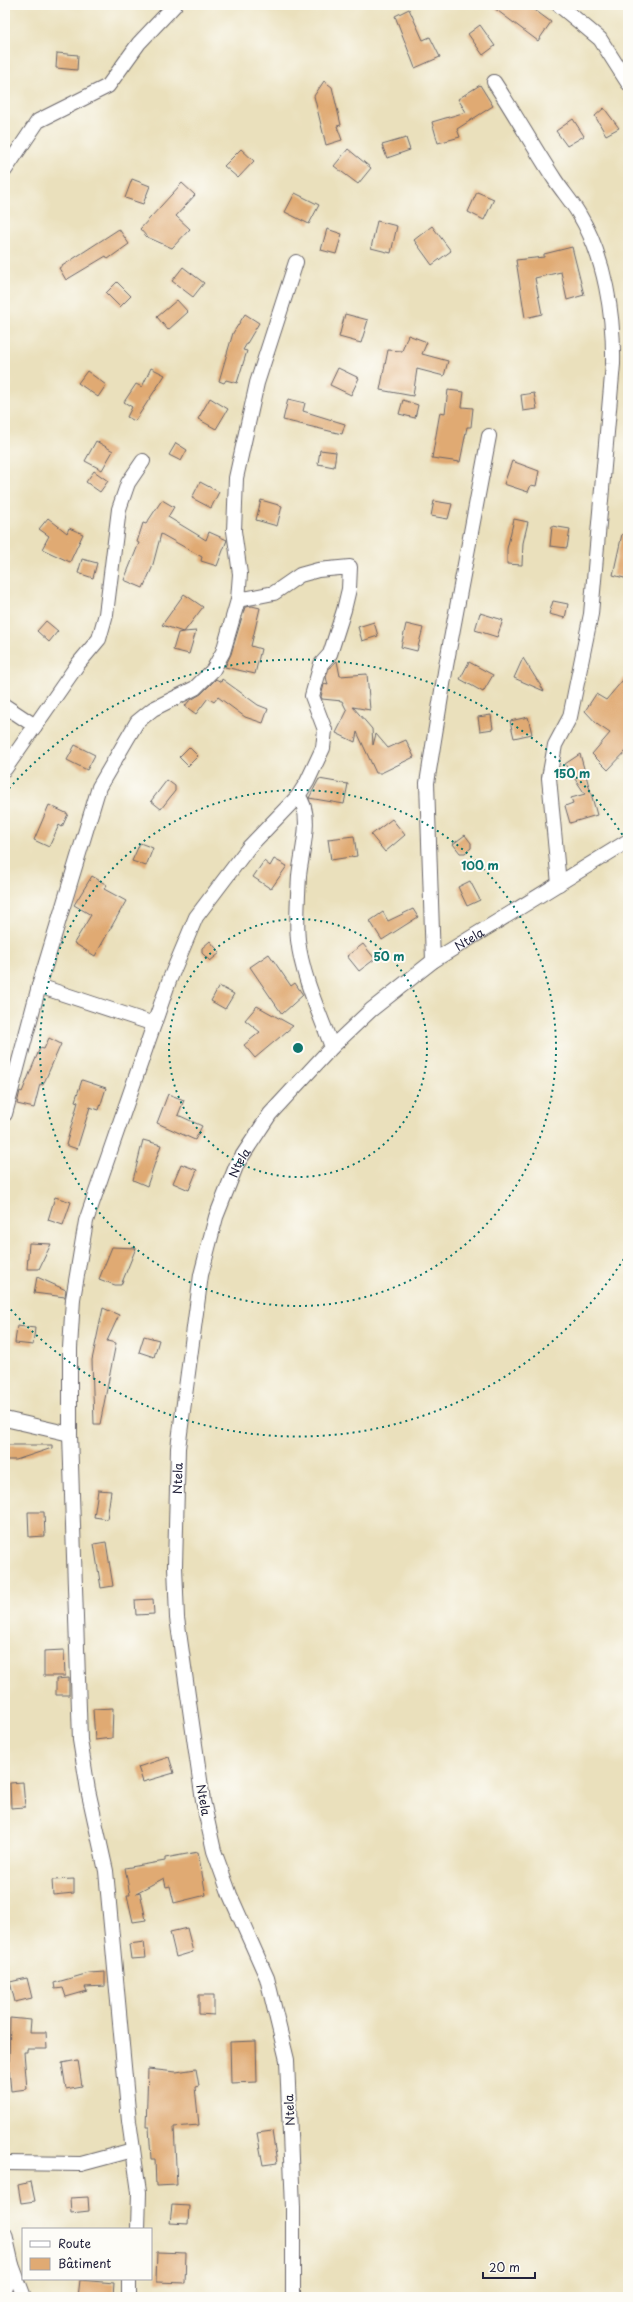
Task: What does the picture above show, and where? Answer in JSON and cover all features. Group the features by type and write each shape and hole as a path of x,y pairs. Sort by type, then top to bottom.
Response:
{"street":[{"path":"5,170 38,120 108,86 139,42 175,5"},
{"path":"559,5 600,39 628,83"},
{"path":"494,82 554,179 580,215 595,251 606,290 614,338 591,614 570,717 555,745 549,778 559,884"},
{"path":"5,1114 39,986 99,787 138,722 153,708 195,688 213,670 223,652 238,600 240,574 234,531 236,478 258,383 296,262"},
{"path":"433,961 427,783 446,666 489,436"},
{"path":"5,769 78,664 99,639 106,614 119,509 128,483 143,461"},
{"path":"138,2228 138,2192 106,1871 88,1790 80,1740 70,1434 70,1348 74,1299 86,1221 180,952 196,917 249,847 298,796 307,782 323,748 325,730 312,696 321,664 330,654 344,610 349,589 350,568 318,570 300,575 274,593 238,600"},
{"path":"5,706 35,726"},
{"path":"298,796 302,800 305,819 305,839 299,875 298,939 306,974 332,1047"},
{"name":"Ntela","path":"293,2297 293,2208 287,2060 267,1978 227,1888 214,1851 203,1802 177,1618 175,1566 178,1448 188,1360 201,1275 216,1217 237,1164 270,1114 332,1047 371,1010 433,961 628,841"},
{"path":"39,986 154,1024"},
{"path":"5,1419 70,1434"},
{"path":"5,2163 81,2164 133,2150"},
{"path":"5,2234 12,2265 24,2297"},
{"path":"6,2288 12,2265"},
{"path":"129,2280 129,2297"}],"building":[{"path":"490,5 528,5 551,22 538,41"},
{"path":"409,9 423,40 430,37 440,57 415,68 395,16"},
{"path":"480,25 495,46 483,55 468,34"},
{"path":"57,53 78,55 77,70 56,68"},
{"path":"324,81 332,87 341,125 337,126 342,140 326,145 314,96"},
{"path":"480,85 493,106 457,129 460,137 438,143 432,122 466,112 458,99"},
{"path":"604,108 619,128 606,135 595,116"},
{"path":"573,119 584,136 567,146 556,131"},
{"path":"406,138 410,150 387,158 382,145"},
{"path":"241,149 254,161 238,178 224,166"},
{"path":"348,149 371,168 358,184 334,166"},
{"path":"132,179 150,186 143,204 125,198"},
{"path":"182,183 195,195 176,216 190,229 172,248 147,237 140,229"},
{"path":"477,192 494,199 484,220 468,212"},
{"path":"295,193 319,205 309,224 285,212"},
{"path":"377,221 397,226 391,253 371,248"},
{"path":"432,226 451,251 432,265 414,240"},
{"path":"119,229 129,244 108,259 106,256 66,280 59,268"},
{"path":"327,229 342,234 336,254 321,250"},
{"path":"572,247 584,295 567,300 561,272 535,278 542,314 525,318 516,260 544,257 544,254"},
{"path":"183,267 204,283 193,297 172,281"},
{"path":"117,282 131,296 120,307 106,293"},
{"path":"177,300 188,312 168,330 157,317"},
{"path":"245,314 259,323 243,350 247,351 237,383 226,380 224,383 219,381 233,333"},
{"path":"345,314 368,320 361,343 339,337"},
{"path":"408,335 427,342 422,354 448,361 444,376 417,369 413,396 380,390 388,350 402,351"},
{"path":"151,368 165,375 135,421 127,417 132,407 124,402 136,384 142,387"},
{"path":"338,368 359,378 351,395 330,385"},
{"path":"87,371 106,385 98,397 78,383"},
{"path":"448,390 464,392 462,407 473,408 471,427 467,427 460,462 432,458 440,412 445,413"},
{"path":"534,393 537,409 523,411 521,395"},
{"path":"210,398 228,409 216,429 198,419"},
{"path":"288,399 305,403 303,411 345,424 342,434 283,420"},
{"path":"403,400 418,405 415,418 399,414"},
{"path":"96,441 113,451 102,470 85,461"},
{"path":"176,443 187,450 181,461 169,455"},
{"path":"320,450 336,452 334,467 318,464"},
{"path":"512,461 539,471 536,486 531,485 528,492 504,484"},
{"path":"94,471 108,481 100,492 86,482"},
{"path":"200,482 219,492 211,508 192,498"},
{"path":"162,500 174,507 168,517 206,540 209,532 227,540 217,566 201,561 202,557 161,534 152,568 143,588 124,580 139,543 137,542 143,523 146,524"},
{"path":"261,500 282,506 277,526 256,520"},
{"path":"434,501 452,504 448,519 431,516"},
{"path":"48,518 67,533 69,528 83,534 70,562 42,549 49,536 39,529"},
{"path":"514,519 528,522 523,543 522,565 507,564 507,549"},
{"path":"552,526 570,529 567,548 550,546"},
{"path":"622,534 628,535 628,579 613,575"},
{"path":"82,559 97,563 93,578 78,573"},
{"path":"184,594 203,607 184,632 196,631 189,654 173,650 178,633 183,632 162,625"},
{"path":"553,601 568,604 565,618 549,614"},
{"path":"252,606 260,608 251,646 261,649 255,674 225,667 231,654 245,607"},
{"path":"480,613 503,620 497,637 475,630"},
{"path":"46,621 58,631 49,642 37,631"},
{"path":"374,622 378,636 362,641 358,627"},
{"path":"406,624 423,628 417,651 401,647"},
{"path":"523,658 544,691 514,678"},
{"path":"337,661 340,676 367,674 370,710 353,707 372,729 373,745 376,734 388,748 406,740 414,757 381,773 376,773 357,732 355,742 336,733 347,711 342,701 322,699 321,697 324,684 328,685 326,677 329,668"},
{"path":"469,662 493,675 483,692 460,679"},
{"path":"628,674 628,749 608,770 592,754 610,733 598,725 585,711 596,694 606,700"},
{"path":"216,679 221,682 222,679 258,705 268,709 263,723 245,717 218,697 214,702 208,698 196,714 185,706 189,701 201,694"},
{"path":"491,715 493,729 480,731 478,717"},
{"path":"528,717 532,734 514,738 510,721"},
{"path":"75,745 95,755 87,770 67,760"},
{"path":"189,747 198,756 188,766 179,757"},
{"path":"580,754 597,815 570,823 565,806 573,803 571,798 585,794 565,764"},
{"path":"319,779 348,784 344,804 309,798"},
{"path":"167,780 175,786 175,791 161,809 151,801"},
{"path":"49,805 68,814 62,827 59,825 49,847 34,840"},
{"path":"392,819 405,835 385,852 371,835"},
{"path":"465,835 471,843 471,848 465,853 460,853 453,844"},
{"path":"354,836 357,856 331,860 328,839"},
{"path":"140,843 153,848 146,866 132,861"},
{"path":"274,859 287,866 271,889 253,877 264,861 270,866"},
{"path":"92,876 107,885 104,889 126,901 95,956 74,943 91,915 74,905"},
{"path":"470,881 480,900 467,906 458,887"},
{"path":"413,909 418,917 382,940 370,921 383,912 388,921"},
{"path":"210,941 220,953 210,961 202,953 202,948"},
{"path":"363,944 375,959 359,971 347,956"},
{"path":"269,954 291,986 295,983 303,995 282,1014 250,967"},
{"path":"219,986 234,994 225,1009 211,1001"},
{"path":"257,1006 293,1026 255,1058 244,1045 260,1032 245,1020"},
{"path":"49,1038 61,1044 43,1085 40,1084 34,1108 17,1104 20,1091 22,1092 40,1048 44,1049"},
{"path":"82,1080 106,1088 99,1110 90,1107 77,1149 66,1145 78,1102 75,1101"},
{"path":"168,1094 184,1100 178,1115 202,1126 195,1140 157,1123"},
{"path":"143,1140 161,1145 147,1186 133,1180"},
{"path":"181,1164 197,1170 189,1190 173,1183"},
{"path":"55,1197 71,1202 63,1225 48,1220"},
{"path":"29,1243 51,1244 39,1269 27,1269"},
{"path":"112,1247 136,1248 121,1285 115,1285 99,1279"},
{"path":"37,1277 66,1290 65,1297 34,1293"},
{"path":"103,1308 119,1315 107,1341 116,1343 100,1424 94,1424 92,1360"},
{"path":"17,1326 35,1328 33,1345 15,1343"},
{"path":"144,1336 159,1340 154,1357 139,1352"},
{"path":"5,1445 52,1445 52,1448 16,1460 5,1460"},
{"path":"98,1490 111,1491 107,1519 94,1517"},
{"path":"28,1512 44,1512 45,1536 29,1537"},
{"path":"106,1542 113,1586 101,1588 94,1544"},
{"path":"153,1599 154,1614 136,1615 135,1600"},
{"path":"64,1650 65,1676 44,1676 44,1651"},
{"path":"69,1678 69,1695 56,1695 56,1679"},
{"path":"113,1708 112,1738 95,1740 93,1709"},
{"path":"169,1757 174,1773 143,1782 138,1767"},
{"path":"23,1782 25,1807 11,1808 10,1783"},
{"path":"198,1852 206,1895 174,1903 170,1886 166,1887 164,1878 136,1893 140,1892 146,1920 133,1922 127,1895 130,1895 125,1868 165,1861 165,1858"},
{"path":"74,1879 74,1893 53,1895 52,1880"},
{"path":"187,1928 193,1952 176,1957 170,1932"},
{"path":"144,1942 146,1958 131,1959 129,1944"},
{"path":"105,1972 105,1986 85,1987 87,1991 66,1997 63,1988 55,1989 54,1983 89,1973"},
{"path":"27,1978 32,1998 15,2002 10,1982"},
{"path":"199,1995 214,1995 214,2015 199,2014"},
{"path":"10,2018 31,2020 30,2032 46,2032 47,2049 27,2049 27,2052 24,2052 27,2089 11,2091 9,2069"},
{"path":"256,2041 257,2082 231,2083 230,2042"},
{"path":"78,2060 82,2086 66,2089 62,2063"},
{"path":"148,2069 176,2072 196,2069 199,2086 195,2087 199,2125 174,2127 177,2185 156,2186 155,2159 151,2159 149,2127 146,2127"},
{"path":"272,2131 277,2163 263,2165 257,2133"},
{"path":"31,2182 35,2201 21,2203 18,2185"},
{"path":"88,2197 89,2211 71,2213 70,2198"},
{"path":"172,2205 189,2206 188,2224 170,2223"},
{"path":"157,2252 186,2253 185,2283 156,2282"},
{"path":"80,2280 114,2283 113,2297 78,2297"}]}
